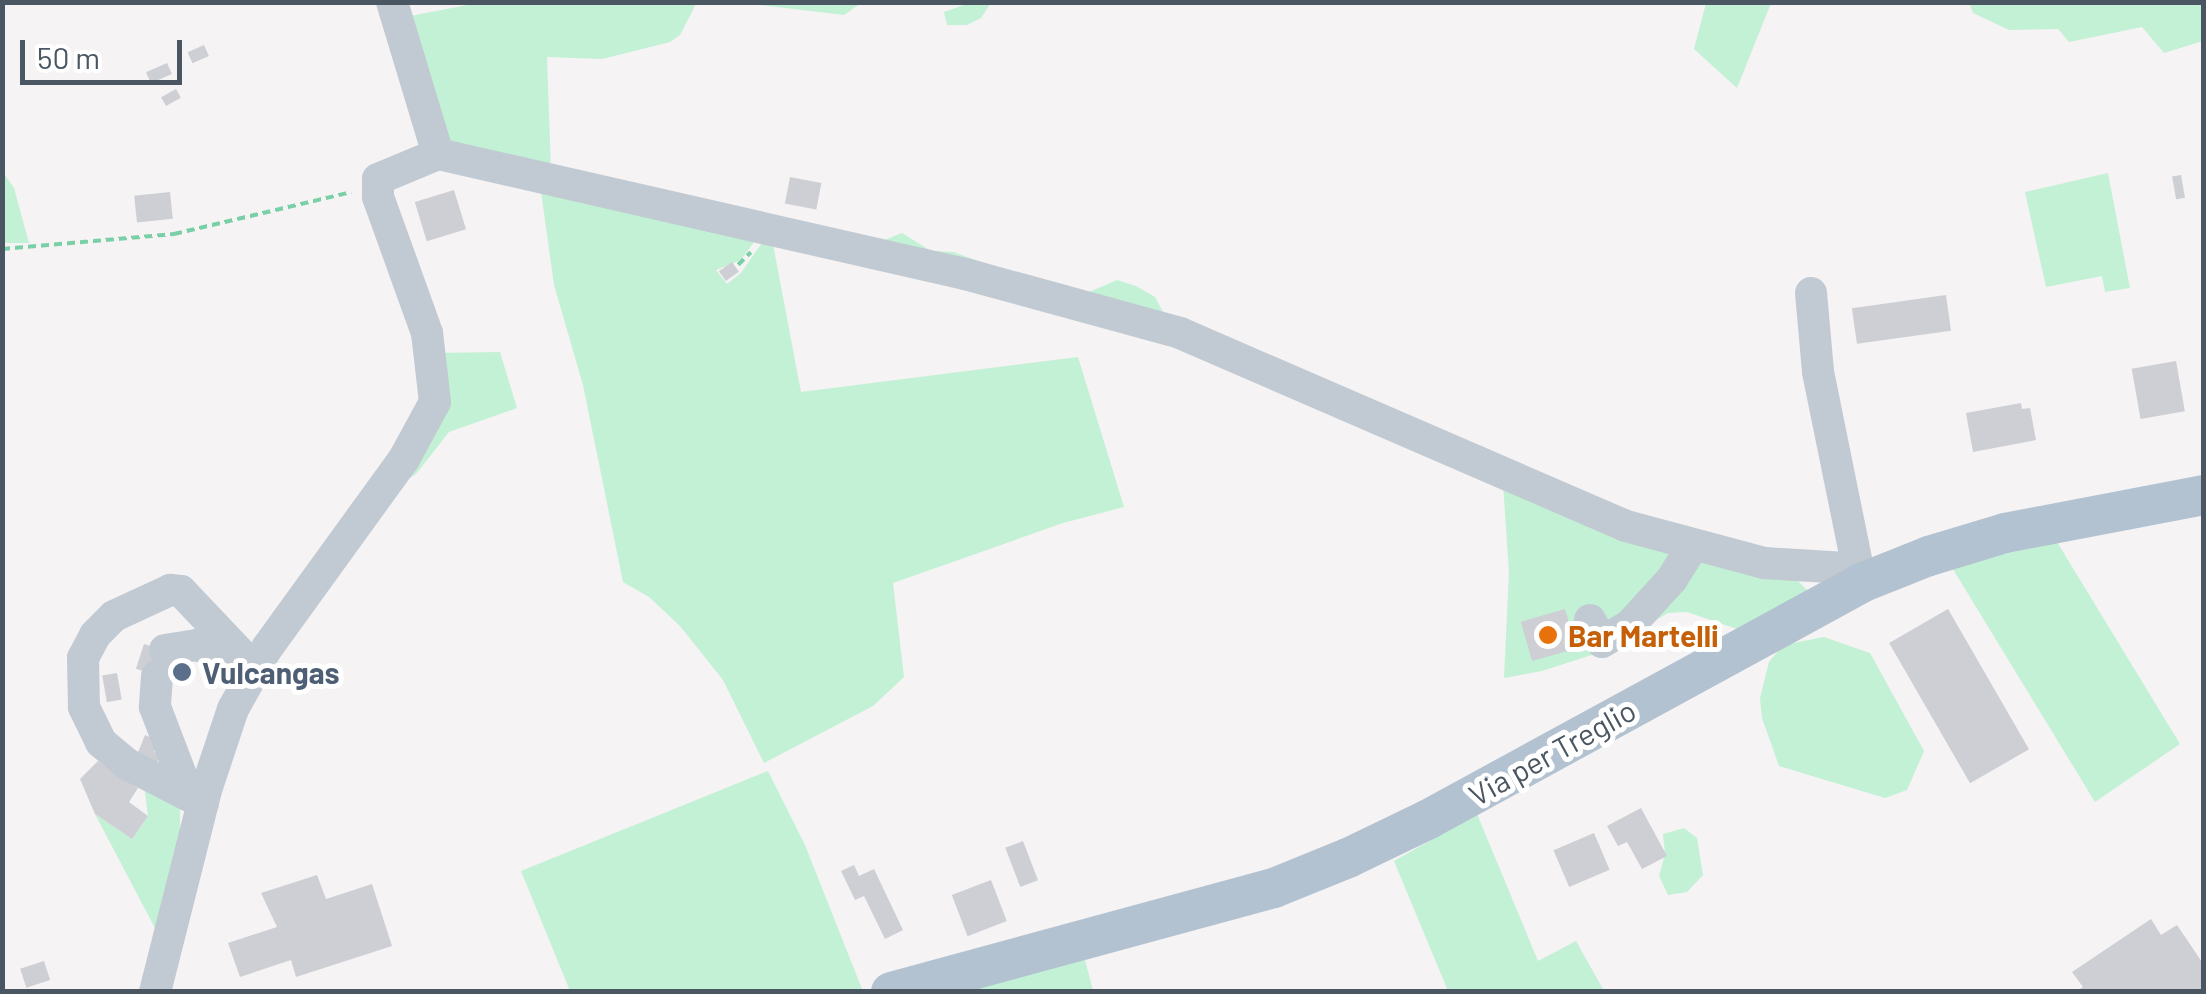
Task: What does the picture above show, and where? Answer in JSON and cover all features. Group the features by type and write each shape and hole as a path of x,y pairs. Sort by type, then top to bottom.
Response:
{"main road":[{"name":"Via per Treglio","path":"891,992 1274,888 1348,858 1427,820 1861,582 2005,533 2204,495"}],"street":[{"path":"392,2 438,154"},
{"path":"154,992 196,800 232,708 255,669 404,459 435,402 427,333 378,196 378,179 438,154 966,274 1196,338 1466,460 1626,526 1692,547 1764,563 1846,568 1861,582"},
{"path":"1811,293 1818,372 1861,582"},
{"path":"1590,620 1602,642 1630,626 1672,579 1692,547"},
{"path":"196,800 127,764 101,742 84,707 83,658 94,635 138,602 170,590 181,591 255,669"},
{"path":"196,800 155,707 161,662 197,645 255,669"}],"path":[{"path":"2,249 174,234 352,191 378,179"}],"green space":[{"path":"483,2 702,3 696,4 680,35 670,42 602,59 547,57 551,172 444,148 400,18"},
{"path":"861,2 844,15 743,3"},
{"path":"973,2 991,3 981,18 967,25 947,25 944,12"},
{"path":"1706,3 1771,3 1737,88 1694,49"},
{"path":"1969,3 2203,3 2203,41 2164,53 2142,27 2069,42 2058,29 2009,30 1973,13"},
{"path":"3,172 14,188 29,243 3,243"},
{"path":"2108,173 2130,288 2105,292 2102,276 2046,287 2025,192"},
{"path":"540,184 759,235 741,260 716,270 727,284 741,273 766,237 772,239 801,392 1078,357 1124,507 1063,523 893,583 904,677 873,706 764,763 723,680 680,626 649,597 623,582 583,385 554,285"},
{"path":"902,233 931,251 953,252 1088,299 1089,292 1117,280 1136,286 1155,297 1172,329 882,241"},
{"path":"500,352 517,408 449,432 416,474 396,487 435,353"},
{"path":"1503,483 1794,577 1809,592 1737,629 1687,612 1668,613 1604,651 1542,671 1504,678 1509,573"},
{"path":"2057,542 2180,744 2095,802 1951,566"},
{"path":"1824,637 1870,653 1924,751 1907,790 1885,798 1779,766 1762,718 1760,698 1769,662 1783,645"},
{"path":"768,771 805,845 862,989 570,991 521,871"},
{"path":"144,784 180,806 180,840 156,930 95,814 132,839 148,816"},
{"path":"1477,814 1538,961 1576,941 1604,991 1448,991 1394,861"},
{"path":"1684,828 1697,838 1703,875 1687,892 1668,895 1659,876 1665,854 1663,834"},
{"path":"1084,956 1093,991 954,992"}],"building":[{"path":"204,45 209,56 192,63 188,52"},
{"path":"167,63 172,74 151,83 146,72"},
{"path":"176,89 181,98 166,106 161,97"},
{"path":"2181,175 2185,198 2176,199 2172,177"},
{"path":"790,177 821,183 816,210 785,204"},
{"path":"454,190 466,229 427,241 415,202"},
{"path":"170,192 173,219 137,223 134,196"},
{"path":"732,262 739,272 726,281 719,271"},
{"path":"1946,295 1951,331 1857,344 1852,308"},
{"path":"2176,361 2185,411 2141,419 2132,369"},
{"path":"2021,403 2022,409 2030,408 2036,440 1973,452 1966,413"},
{"name":"Bar Martelli","path":"1565,609 1576,648 1532,661 1521,622"},
{"path":"1948,609 2029,749 1970,783 1889,643"},
{"path":"144,644 193,660 184,684 136,669"},
{"path":"117,673 122,700 107,702 102,676"},
{"path":"145,735 158,741 154,752 160,754 157,763 137,755"},
{"path":"98,761 138,788 129,802 148,816 132,839 95,814 80,779"},
{"path":"1641,808 1667,856 1642,869 1627,842 1618,846 1607,826"},
{"path":"1594,833 1610,870 1569,887 1553,850"},
{"path":"1023,841 1038,880 1020,887 1005,848"},
{"path":"854,865 859,876 874,869 903,930 885,939 864,896 855,900 841,871"},
{"path":"317,875 326,899 372,884 392,946 296,977 291,960 240,977 228,943 277,927 261,893"},
{"path":"991,880 1007,921 968,936 952,895"},
{"path":"2151,919 2161,935 2177,925 2204,965 2204,992 2075,992 2083,987 2072,972"},
{"path":"44,961 50,980 26,988 20,969"}],"place":[{"name":"Bar Martelli","path":"1548,635"},
{"name":"Vulcangas","path":"182,672"}]}
